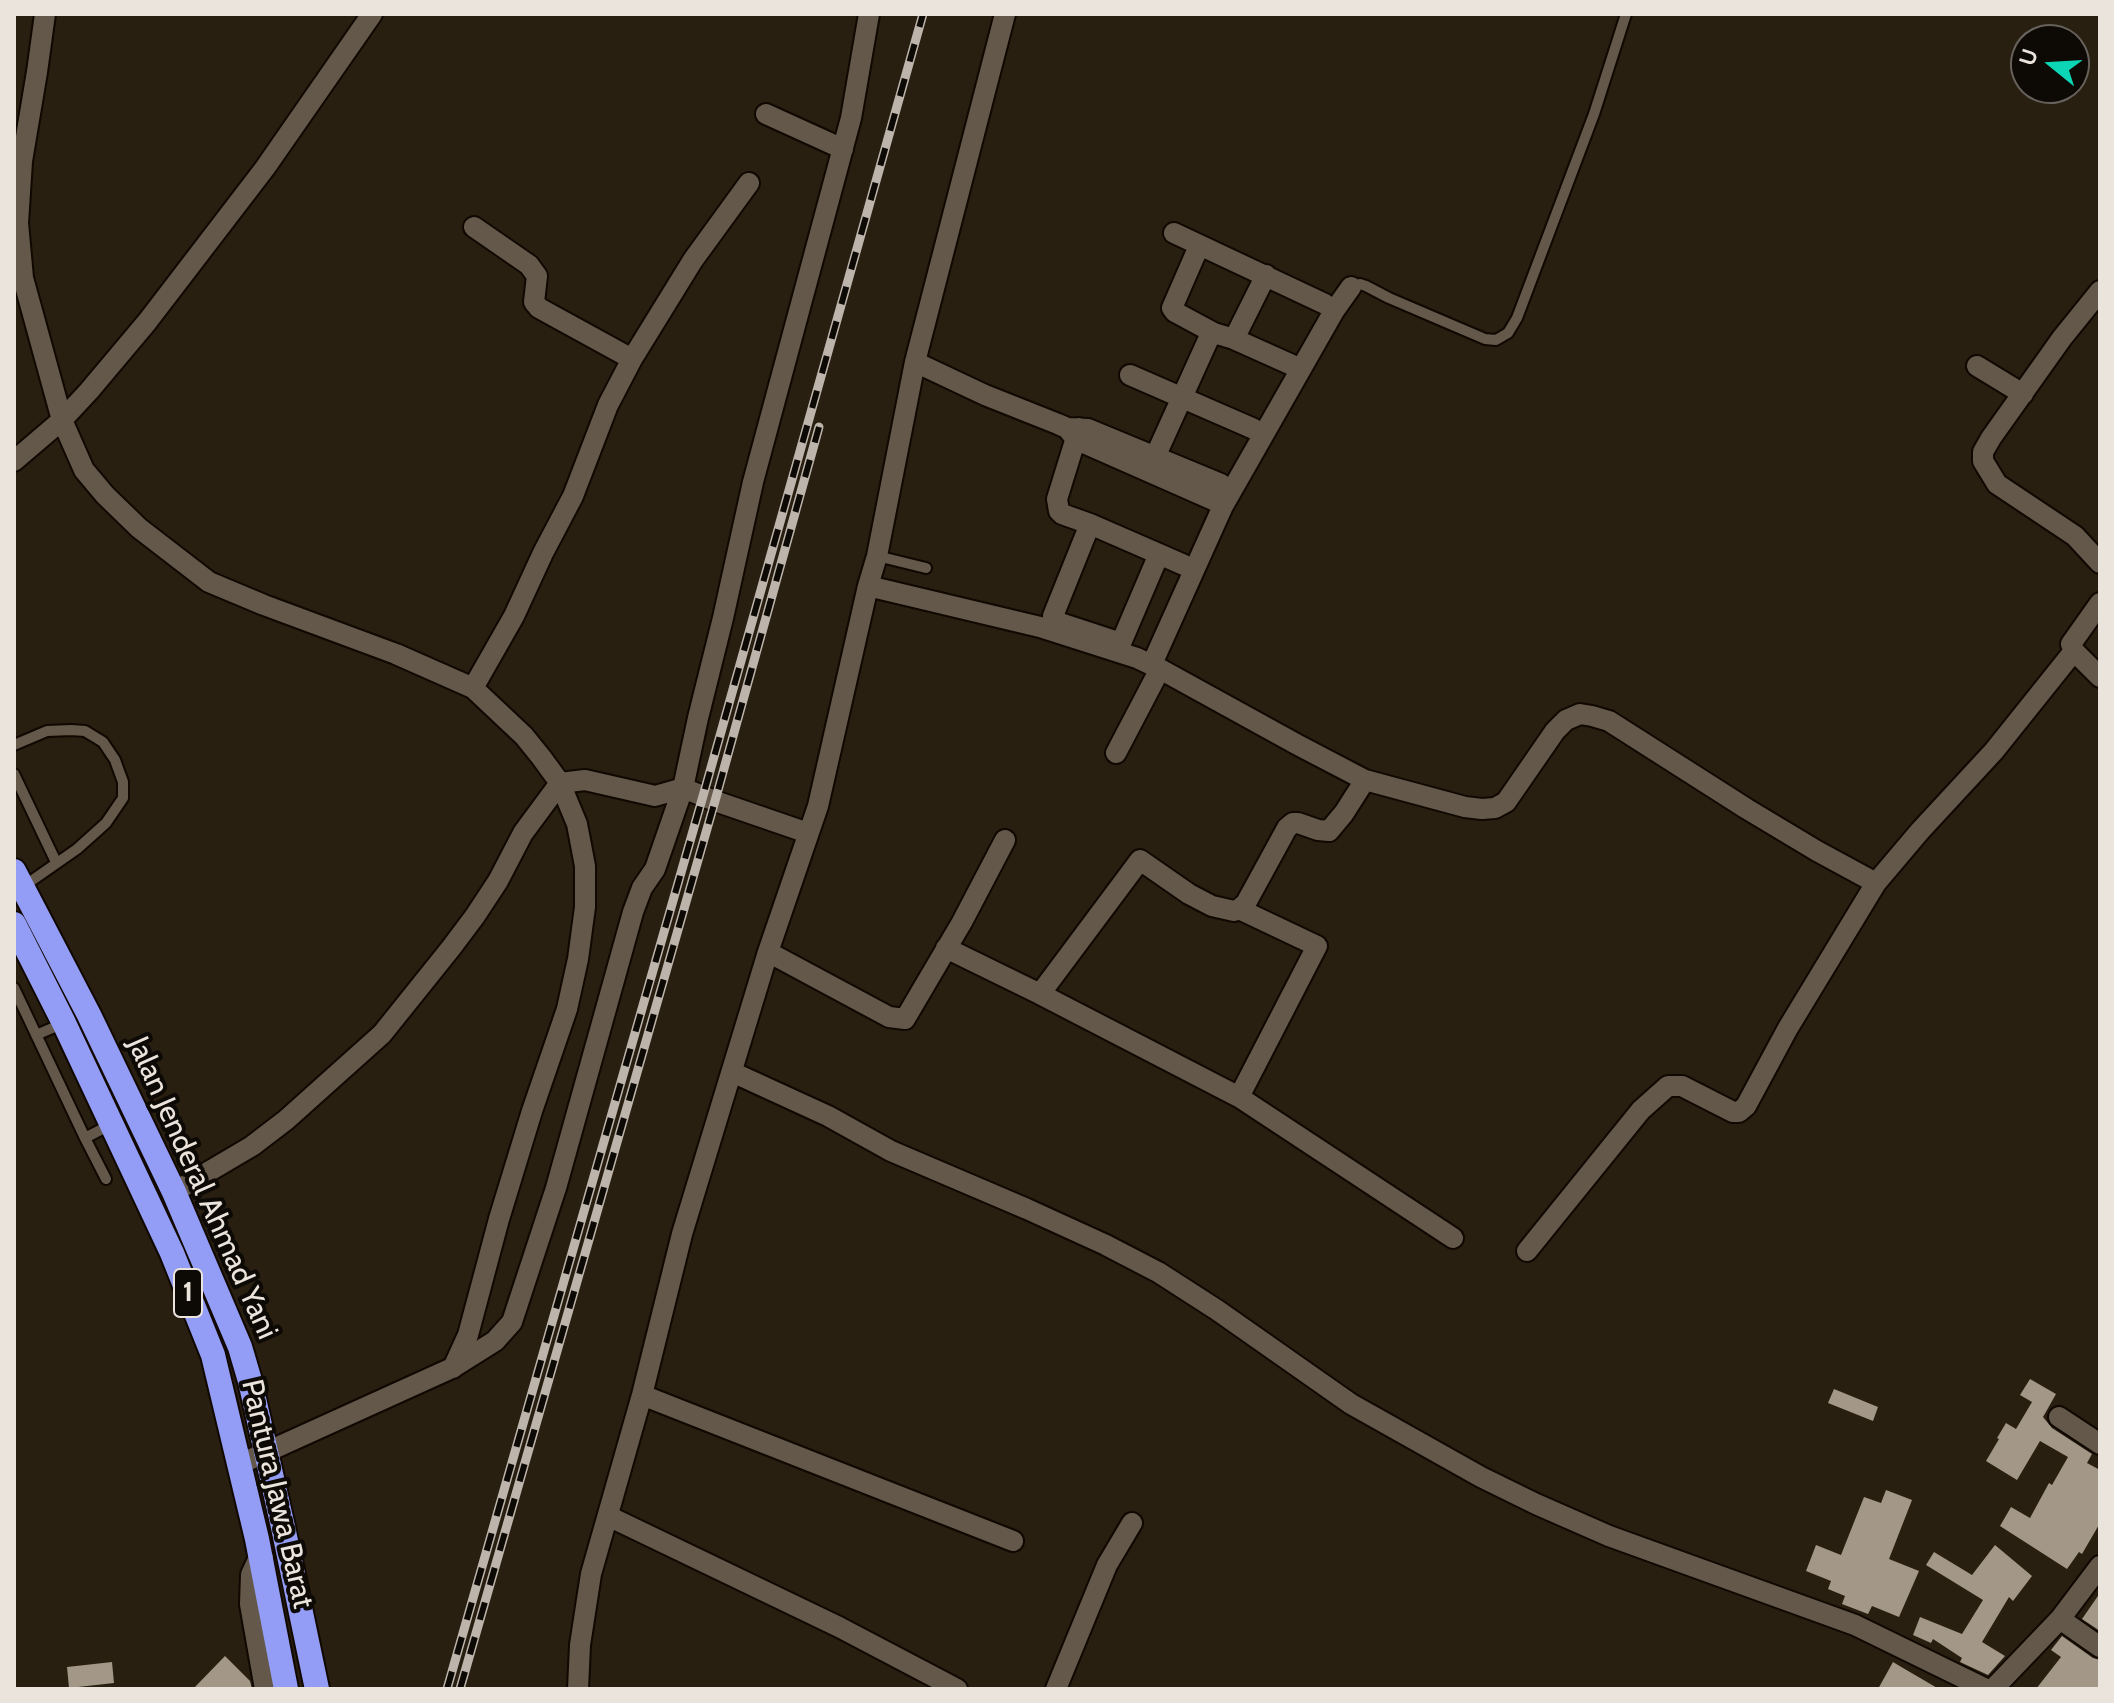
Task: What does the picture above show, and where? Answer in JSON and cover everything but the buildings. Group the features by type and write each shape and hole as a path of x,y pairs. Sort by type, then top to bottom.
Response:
{"highway":[{"name":"Jalan Jenderal Ahmad Yani","path":"18,879 89,1015 174,1192 240,1347 267,1453 317,1689"},
{"name":"Pantura Jawa Barat","path":"14,924 172,1253 213,1355 259,1548 286,1689"},
{"path":"259,1548 283,1527"}],"street":[{"path":"45,14 22,161 18,223 23,278 62,420 84,470 139,528 209,582 473,688 524,736 560,783 577,824 585,866 585,907 567,1009 499,1219 468,1335 452,1368"},
{"path":"14,461 62,420 147,322 256,180 372,14"},
{"path":"240,1464 452,1368 495,1341 512,1322 556,1188 633,912 642,888 655,869 683,788 753,482 851,118 869,14"},
{"path":"578,1689 580,1645 591,1574 642,1395 682,1234 768,952 818,806 877,556 915,362 1005,14"},
{"path":"766,114 843,149"},
{"path":"473,688 514,616 573,496 608,405 632,359 693,260 749,183"},
{"path":"474,227 529,265 537,276 534,302 539,308 632,359"},
{"path":"1174,233 1325,304"},
{"path":"1199,246 1172,308 1175,312 1292,365"},
{"path":"915,362 985,395 1154,464 1208,340 1224,336 1266,275"},
{"path":"1116,753 1223,506 1334,311 1351,287"},
{"path":"2100,291 2062,338 1983,452 1986,468 1997,484 2075,536 2100,563"},
{"path":"1977,366 2023,394"},
{"path":"1130,375 1254,429"},
{"path":"1074,432 1057,499 1059,511 1184,565"},
{"path":"1090,524 1053,613 1057,622 1121,643 1159,554"},
{"path":"868,586 1040,627 1156,666 1365,780 1465,807 1495,808 1506,802 1566,720 1580,714 1609,721 1747,809 1876,883"},
{"path":"2100,603 2071,644 2100,677"},
{"path":"1527,1251 1641,1110 1668,1086 1682,1086 1733,1112 1739,1112 1746,1106 1788,1028 1876,883 1994,751 2074,651"},
{"path":"174,1192 252,1146 286,1120 382,1034 475,916 523,833 560,783 585,780 655,796 683,788 808,833"},
{"path":"1040,994 1140,860 1189,894 1212,906 1234,911 1246,903 1287,828 1298,823 1329,831 1365,780"},
{"path":"768,952 889,1017 905,1019 1005,840"},
{"path":"1239,909 1317,946 1239,1097"},
{"path":"946,948 1239,1097 1453,1238"},
{"path":"732,1072 828,1116 891,1151 1027,1209 1158,1272 1351,1404 1481,1477 1609,1536 1855,1625 1986,1689"},
{"path":"642,1395 1013,1541"},
{"path":"2059,1417 2100,1444"},
{"path":"608,1516 839,1627 957,1689"},
{"path":"1056,1689 1107,1565 1132,1523"},
{"path":"259,1548 253,1575 252,1604 267,1689"},
{"path":"1993,1689 2060,1619 2100,1566"},
{"path":"2060,1619 2100,1647"}],"lane":[{"path":"1351,287 1366,286 1485,339 1496,340 1508,333 1517,318 1594,114 1626,14"},
{"path":"877,556 926,568"},
{"path":"14,745 47,731 85,731 103,742 115,760 123,782 123,798 106,823 77,849 18,879"},
{"path":"14,774 56,862"},
{"path":"14,988 106,1179"},
{"path":"36,1035 64,1023"},
{"path":"85,1138 112,1124"}],"railway":[{"path":"447,1689 923,14"},
{"path":"460,1689 819,427"}]}
